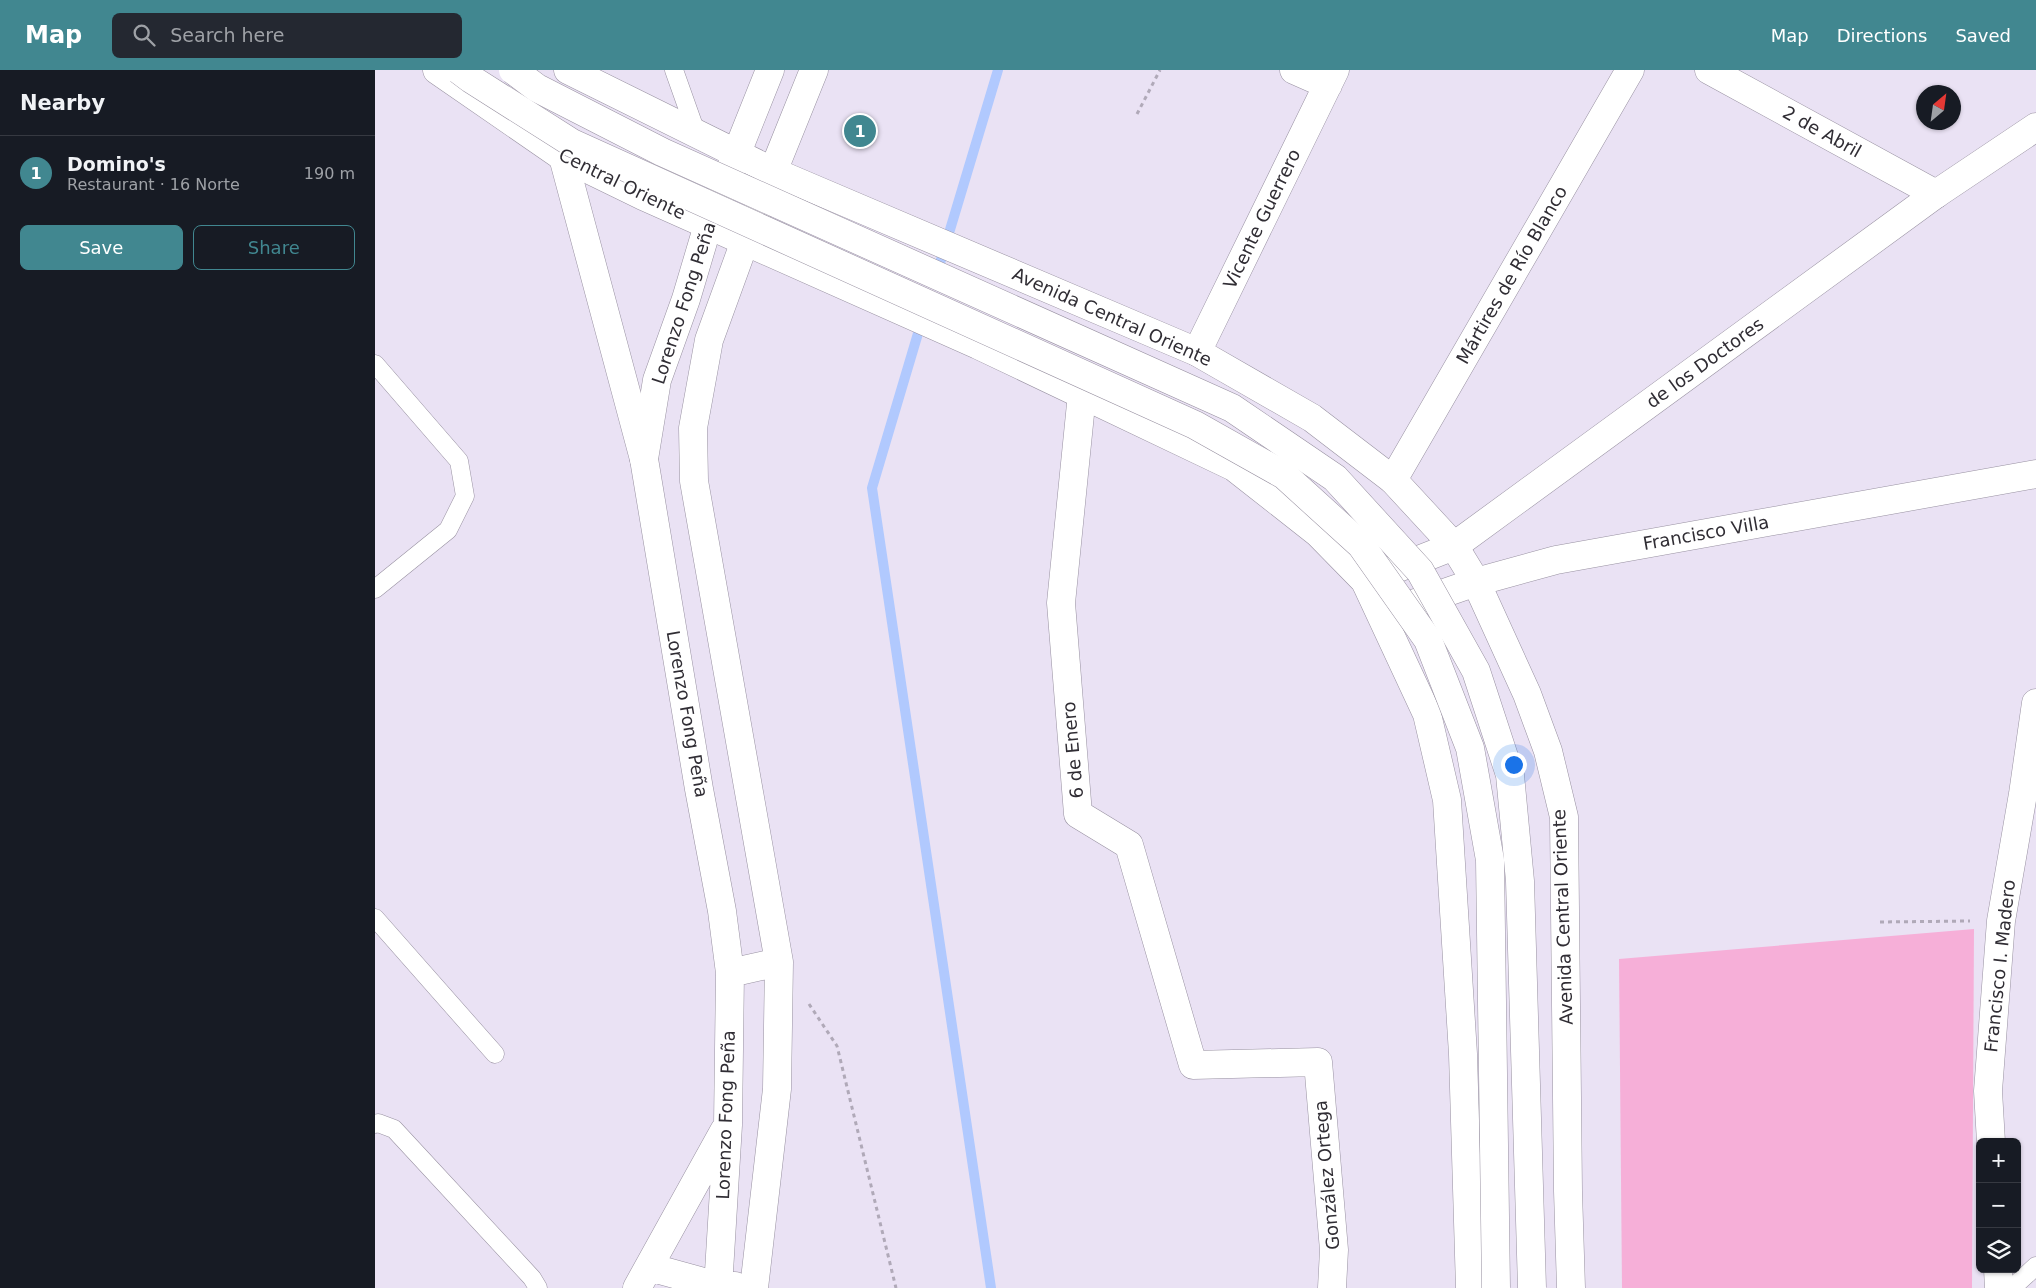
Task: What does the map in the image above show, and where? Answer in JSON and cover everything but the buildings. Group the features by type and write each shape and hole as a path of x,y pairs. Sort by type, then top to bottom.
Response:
{"main road":[{"name":"Central Oriente","path":"437,70 563,157 1082,394"},
{"path":"459,70 573,144 1195,425 1283,475 1361,545 1428,640 1472,757 1490,860 1497,1288"},
{"path":"513,70 537,88 662,152 1232,408 1335,478 1421,571 1476,671 1510,775 1520,881 1532,1288"},
{"path":"568,70 774,172"},
{"name":"Lorenzo Fong Peña","path":"718,1287 728,1125 730,973 722,911 699,789 644,459 657,380 686,299 708,224 770,70"},
{"name":"Lorenzo Fong Peña","path":"754,1287 777,1090 779,962 693,481 693,428 709,340 745,241 814,70"},
{"name":"Vicente Guerrero","path":"1197,352 1331,78 1294,70"},
{"name":"Mártires de Río Blanco","path":"1393,480 1630,70"},
{"name":"2 de Abril","path":"1709,70 1936,194"},
{"name":"de los Doctores","path":"1365,580 1454,546 1936,194 2036,127"},
{"path":"563,157 644,459"},
{"name":"Avenida Central Oriente","path":"774,172 1197,352 1312,418 1393,480 1454,546 1476,582 1527,694 1548,751 1564,817 1571,1288"},
{"path":"1082,394 1234,467 1318,533 1365,580 1427,714 1447,800 1463,1054 1469,1288"},
{"name":"6 de Enero","path":"1082,394 1061,603 1078,814 1129,845 1193,1065 1318,1062"},
{"name":"Francisco Villa","path":"1382,615 1476,582 1556,560 2036,474"},
{"name":"Francisco I. Madero","path":"1991,1138 1988,1092 2001,921 2029,794 2036,703"},
{"path":"730,973 779,962"},
{"name":"González Ortega","path":"1318,1062 1334,1250 1332,1288"},
{"path":"728,1125 643,1278 718,1287 754,1287"},
{"path":"1998,1273 1999,1288"}],"lane":[{"path":"674,70 697,135"},
{"path":"375,364 459,461 465,496 448,530 375,589"},
{"path":"375,918 495,1054"},
{"path":"375,1124 378,1123 394,1129 532,1278 538,1288"},
{"path":"2012,1288 2036,1266"}],"path":[{"path":"1137,114 1160,70"},
{"path":"1880,922 2001,921"},
{"path":"805,1000 837,1046 896,1288"}],"shaded area":[{"path":"1974,929 1972,1288 1622,1288 1619,959"}],"waterway":[{"path":"937,273 998,70"},
{"path":"922,320 872,488 991,1288"}],"place":[{"name":"Domino's","path":"860,131"}]}
